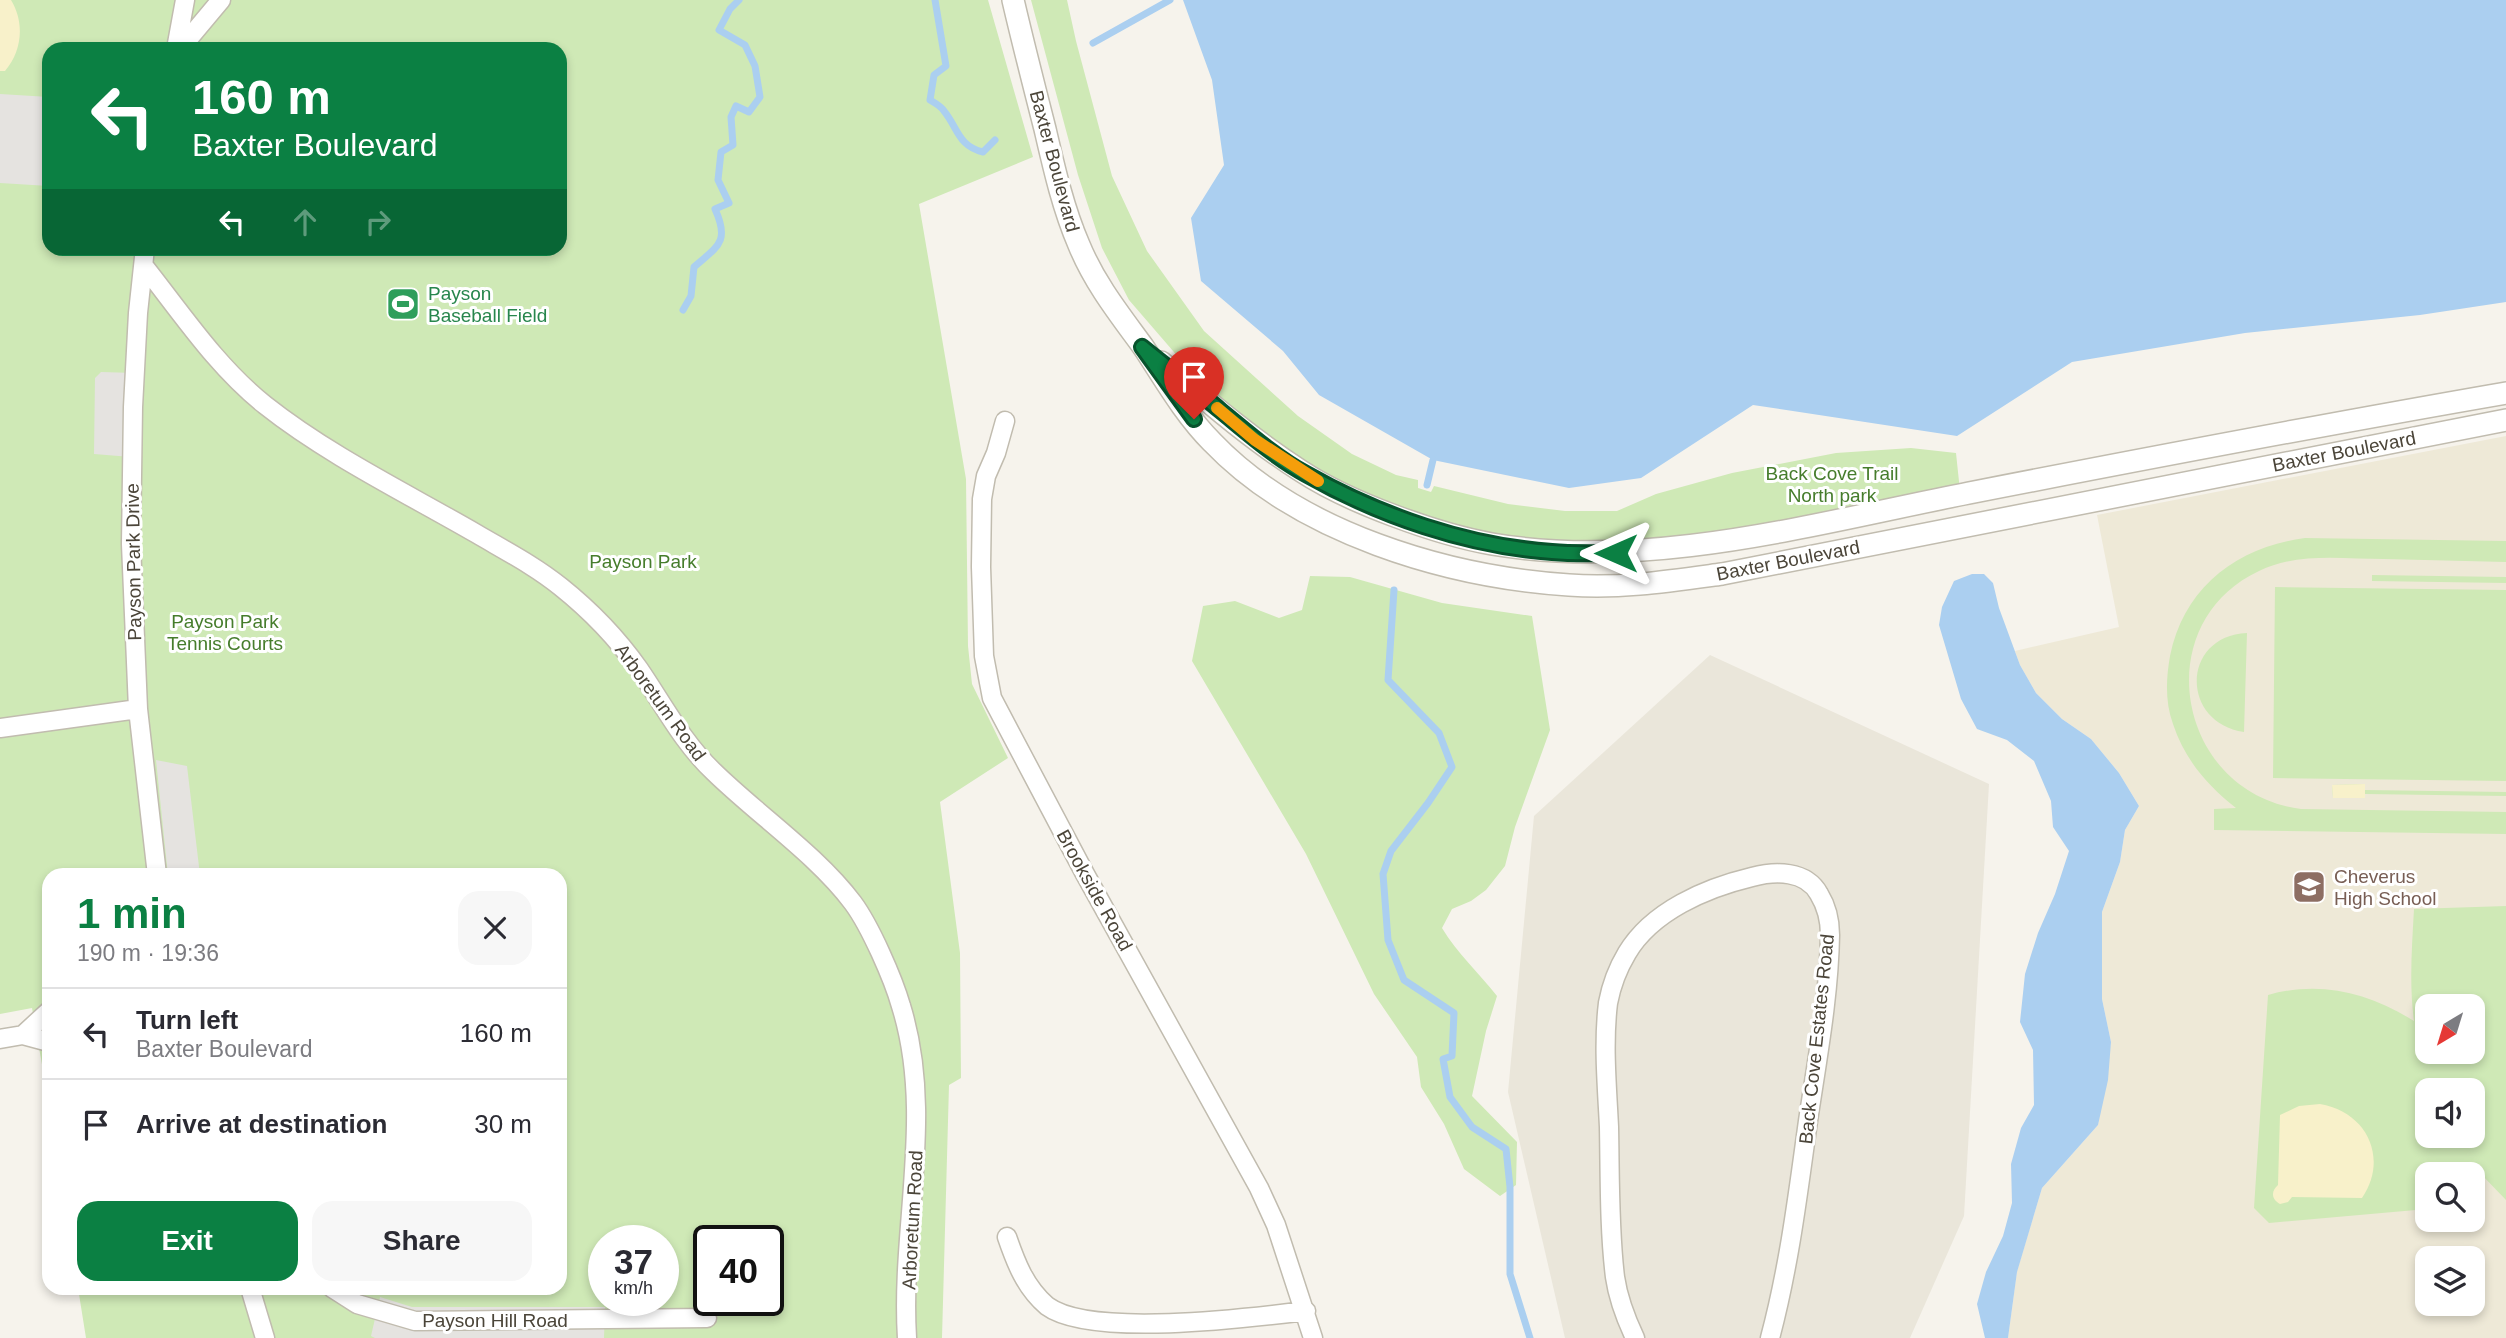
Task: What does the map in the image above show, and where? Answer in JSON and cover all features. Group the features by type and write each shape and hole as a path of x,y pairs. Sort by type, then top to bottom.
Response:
{"street":[{"path":"179,42 185,0"},
{"path":"184,42 221,0"},
{"name":"Baxter Boulevard","path":"1013,0 1065,210 1080,247 1095,278 1177,398 1211,441 1241,470 1273,494 1356,536 1412,555 1509,579 1570,585 1657,583 1722,574 2506,420"},
{"name":"Payson Park Drive","path":"145,258 138,313 131,457 131,544 138,709 156,868"},
{"name":"Arboretum Road","path":"145,258 214,355 265,405 363,468 529,564 590,611 616,639 683,737 708,767 794,844 855,905 887,967 911,1046 916,1090 916,1135 907,1338"},
{"name":"Baxter Boulevard","path":"1142,347 1255,440 1304,473 1339,491 1447,533 1490,544 1552,552 1627,552 1747,536 2346,421 2506,393"},
{"name":"Brookside Road","path":"1004,421 996,453 986,476 982,499 984,656 992,698 1085,874 1259,1188 1276,1225 1313,1338"},
{"path":"0,728 138,709"},
{"name":"Back Cove Estates Road","path":"1635,1338 1626,1318 1615,1278 1606,1051 1608,1003 1615,977 1627,952 1645,931 1665,914 1687,900 1730,883 1776,872 1800,876 1818,890 1828,911 1830,934 1825,995 1793,1228 1770,1338"},
{"path":"23,1035 42,1017"},
{"path":"0,1039 23,1035 42,1040"},
{"path":"1007,1237 1022,1278 1047,1307 1084,1322 1125,1326 1232,1320 1306,1311"},
{"path":"252,1295 265,1338"},
{"name":"Payson Hill Road","path":"343,1295 357,1304 415,1321 707,1318"}],"shaded area":[{"path":"0,94 42,97 42,186 0,183"},
{"path":"101,372 135,373 131,457 94,454 95,378"},
{"name":"Cheverus High School","path":"2506,436 2506,1338 2008,1338 2017,1271 2042,1188 2098,1125 2111,1042 2102,999 2102,912 2120,862 2125,830 2139,806 2119,773 2091,739 2062,719 2036,693 2015,651 2119,627 2097,515"},
{"path":"1710,655 1989,784 1964,1216 1910,1338 1565,1338 1508,1092 1534,816"},
{"path":"156,760 187,766 199,868 167,868"},
{"path":"380,1297 412,1307 588,1307 588,1316 605,1316 604,1338 371,1336"}],"green space":[{"name":"Payson Park","path":"0,0 988,0 1033,157 919,204 966,479 968,646 972,684 1008,758 940,802 960,953 961,1078 949,1085 942,1338 86,1338 79,1295 567,1295 567,868 42,868 42,1064 32,1008 0,1014"},
{"name":"Back Cove Trail North park","path":"1031,0 1067,0 1112,176 1147,251 1204,331 1298,416 1352,454 1396,475 1418,480 1418,488 1431,492 1434,486 1508,504 1565,511 1617,511 1656,494 1732,473 1836,453 1911,448 1956,453 1960,491 1668,543 1600,549 1449,531 1304,471 1211,395 1129,300 1102,248 1078,175"},
{"path":"2305,538 2506,541 2506,562 2320,558 2289,561 2259,571 2223,596 2200,628 2190,665 2191,704 2203,741 2226,773 2259,796 2301,809 2506,812 2506,834 2214,830 2214,809 2236,808 2198,771 2173,724 2167,699 2167,682 2177,631 2187,610 2217,574 2257,551"},
{"path":"2372,575 2506,577 2506,583 2372,581"},
{"path":"1310,576 1350,577 1442,603 1532,616 1550,730 1515,827 1505,866 1486,890 1471,901 1452,909 1442,928 1497,996 1486,1031 1472,1096 1517,1142 1516,1185 1500,1196 1464,1169 1444,1124 1421,1087 1417,1057 1374,994 1306,854 1192,661 1203,606 1235,601 1279,618 1302,610"},
{"path":"2275,587 2506,590 2506,781 2273,778"},
{"path":"2247,633 2244,732 2223,725 2208,713 2199,698 2197,680 2200,663 2210,648 2225,638"},
{"path":"2365,784 2365,790 2506,792 2506,796 2365,794 2365,798 2333,798 2332,785"},
{"path":"2506,906 2506,1200 2485,1178 2485,1162 2415,1162 2415,1210 2269,1223 2254,1208 2268,995 2307,989 2344,992 2380,1003 2414,1021 2414,909"}],"sand":[{"path":"0,0 11,0 20,27 15,55 5,71 0,71"},
{"path":"2365,784 2365,798 2333,798 2332,785"},
{"path":"2320,1104 2350,1116 2369,1139 2373,1153 2370,1183 2362,1198 2292,1197 2288,1202 2280,1204 2273,1195 2278,1185 2280,1115 2299,1106"}],"water":[{"path":"1183,0 2506,0 2506,302 2420,315 2245,333 2072,362 1957,436 1753,405 1641,478 1569,488 1433,460 1319,395 1283,351 1201,281 1191,218 1224,165 1212,80"},
{"path":"1972,574 1984,574 1993,583 1999,608 2020,665 2036,693 2062,719 2091,739 2119,773 2139,806 2125,830 2120,862 2102,912 2102,999 2111,1042 2108,1080 2098,1125 2042,1188 2017,1272 2008,1338 1985,1338 1977,1304 1986,1272 2003,1236 2012,1203 2011,1164 2021,1128 2034,1105 2033,1050 2020,1022 2025,974 2069,851 2053,827 2051,801 2034,761 2007,740 1977,729 1961,699 1939,625 1942,607 1954,581"}],"waterway":[{"path":"683,310 691,296 694,267 715,248 721,236 715,209 729,203 718,180 721,152 733,145 731,117 736,106 749,112 760,97 755,66 745,45 719,30 730,9 739,0"},
{"path":"935,0 946,66 934,75 930,100 943,109 959,136 968,145 983,152 995,140"},
{"path":"1093,43 1170,0"},
{"path":"1427,485 1433,460"},
{"path":"1394,590 1388,680 1439,733 1452,767 1391,851 1383,874 1388,940 1404,980 1454,1013 1452,1056 1443,1059 1450,1097 1472,1127 1506,1149 1510,1187 1510,1274 1530,1338"}],"slow traffic":[{"path":"1217,408 1255,440 1318,481"}],"place":[{"name":"Payson Baseball Field","path":"403,304"},
{"name":"Cheverus High School","path":"2309,887"}],"route":[{"path":"1194,419 1142,347 1255,440 1304,473 1339,491 1447,533 1490,544 1552,552 1616,553"}],"park label":[{"name":"Payson Park Tennis Courts","path":"225,632"}]}
